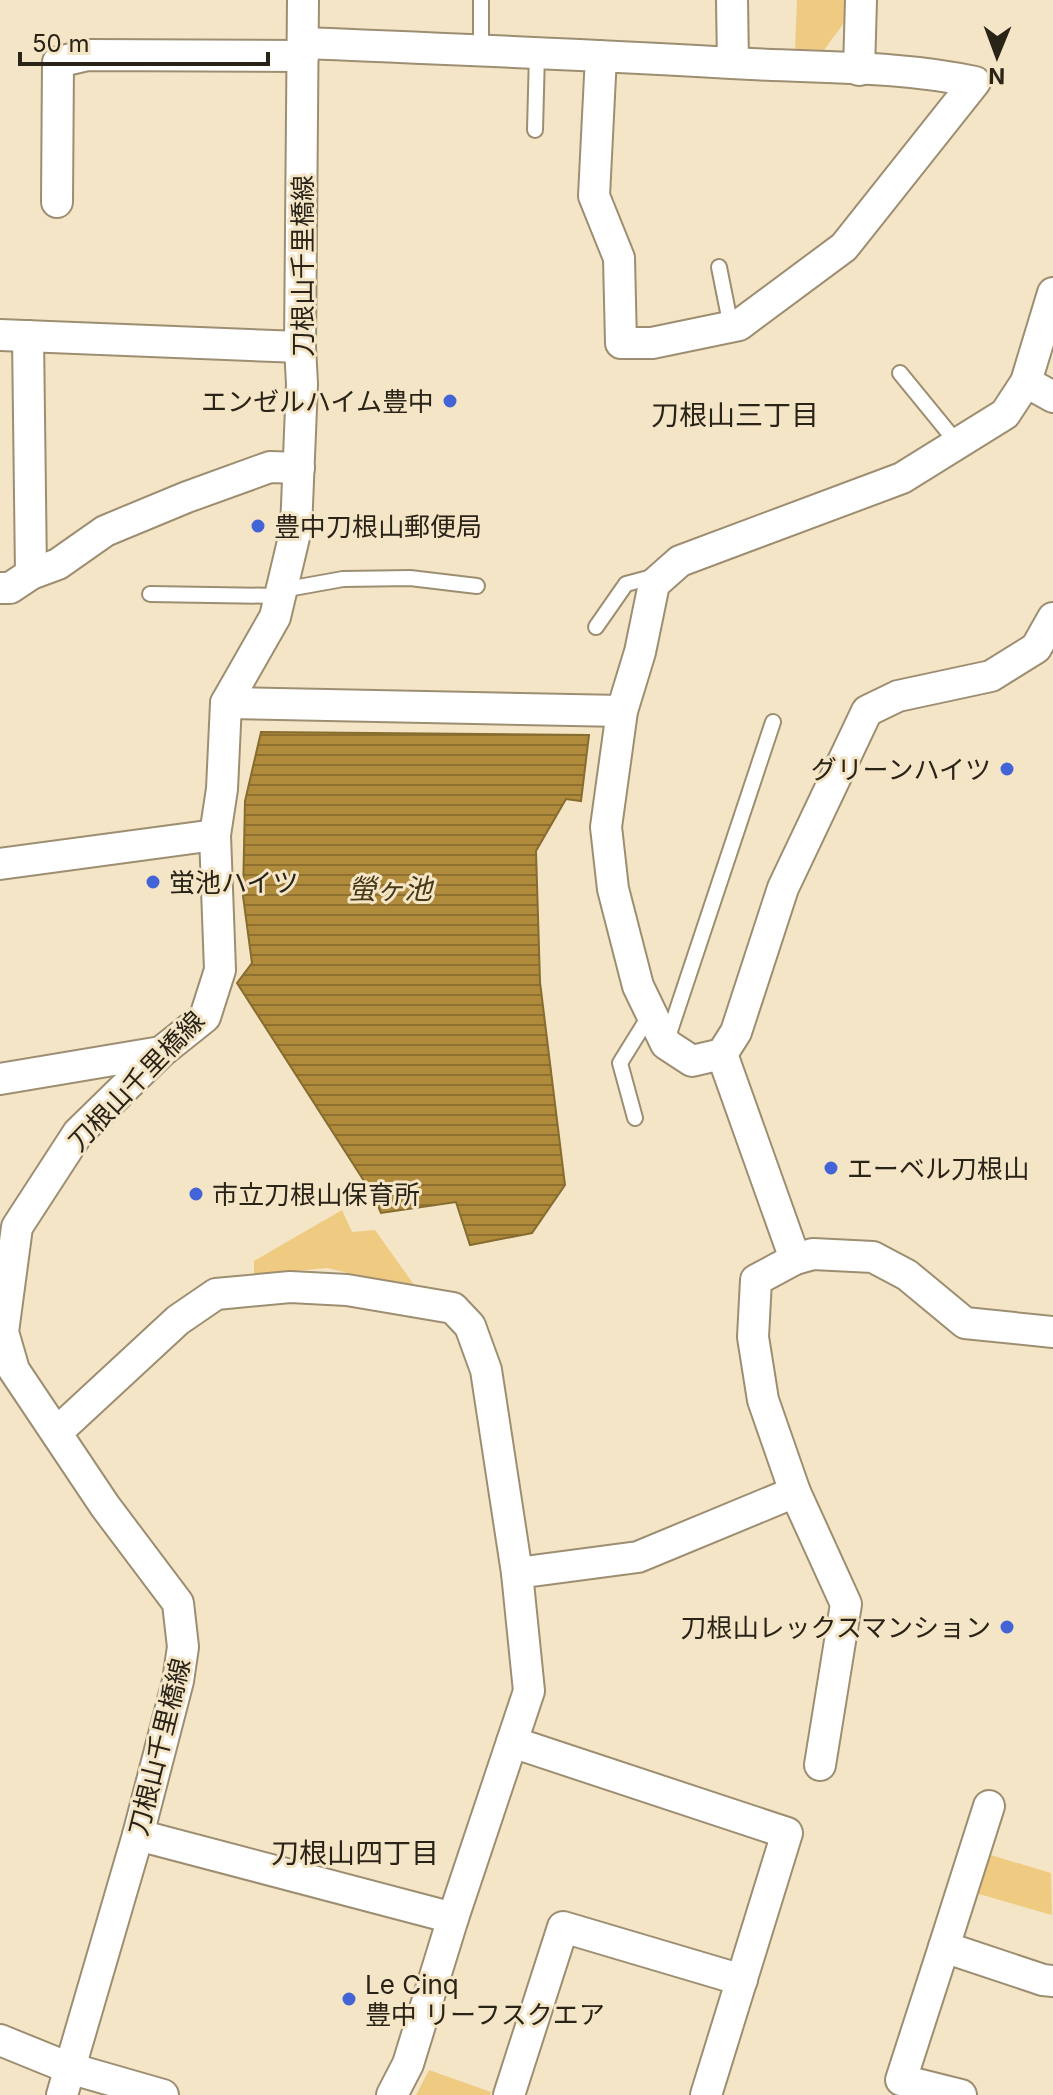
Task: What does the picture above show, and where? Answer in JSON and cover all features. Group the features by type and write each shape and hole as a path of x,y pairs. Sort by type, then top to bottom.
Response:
{"street":[{"name":"刀根山千里橋線","path":"66,2082 138,1835 178,1681 183,1647 178,1603 105,1506 14,1370 1,1335 17,1227 78,1133 161,1052 205,1017 220,970 215,835 222,789 226,703 275,617 296,529 302,384 303,0"},
{"path":"732,0 733,63"},
{"path":"859,70 861,0"},
{"path":"57,202 58,62 88,55 481,50 601,56 733,63 944,75 975,82 844,247 739,325 652,343 621,343 619,258 594,196 601,56"},
{"path":"1053,293 1026,382 1005,414 902,478 680,561 654,584 640,652 622,711 606,827 613,889 638,986 666,1044 692,1061 722,1054 736,1032 783,888 867,711 898,696 991,676 1036,648 1053,618"},
{"path":"31,574 14,336 300,347"},
{"path":"1026,382 1053,397"},
{"path":"0,588 10,588 31,574 58,564 105,531 187,497 270,467 299,468"},
{"path":"226,703 622,711"},
{"path":"0,864 215,835"},
{"path":"0,1079 161,1052"},
{"path":"722,1054 795,1259"},
{"path":"820,1765 846,1604 795,1492 763,1400 753,1337 756,1280 795,1259 813,1254 873,1257 907,1275 965,1323 1053,1332"},
{"path":"57,1432 178,1320 216,1294 290,1287 347,1290 453,1308 470,1326 486,1370 517,1573 529,1691 408,2064 392,2095"},
{"path":"517,1573 638,1557 795,1492"},
{"path":"512,1742 787,1833 706,2095"},
{"path":"961,2095 899,2087 989,1806"},
{"path":"138,1835 453,1918"},
{"path":"509,2095 563,1927 742,1980"},
{"path":"944,1947 1053,1981"},
{"path":"0,2040 66,2082 163,2095"}],"lane":[{"path":"481,0 481,50"},
{"path":"535,130 537,53"},
{"path":"719,267 731,327"},
{"path":"900,373 958,444"},
{"path":"596,627 626,584 667,573"},
{"path":"150,594 281,593 343,579 410,578 477,586"},
{"path":"666,1044 773,722"},
{"path":"635,1118 620,1063 651,1013"}],"shaded area":[{"path":"797,0 849,0 849,16 824,50 795,49"},
{"path":"342,1210 352,1232 375,1230 417,1289 327,1268 254,1275 254,1261"},
{"path":"984,1853 1051,1873 1052,1915 972,1892"},
{"path":"429,2070 491,2092 490,2095 416,2095"}],"water":[{"name":"螢ヶ池","path":"261,732 589,735 581,801 566,799 536,851 540,982 565,1185 532,1233 470,1245 456,1202 381,1213 373,1195 237,983 252,963 243,896 245,801"}],"place":[{"name":"エンゼルハイム豊中","path":"450,401"},
{"name":"豊中刀根山郵便局","path":"258,526"},
{"name":"グリーンハイツ","path":"1007,769"},
{"name":"蛍池ハイツ","path":"153,882"},
{"name":"エーベル刀根山","path":"831,1168"},
{"name":"市立刀根山保育所","path":"196,1194"},
{"name":"刀根山レックスマンション","path":"1007,1627"},
{"name":"Le Cinq 豊中 リーフスクエア","path":"349,1999"}],"district":[{"name":"刀根山三丁目","path":"735,415"},
{"name":"刀根山四丁目","path":"355,1853"}]}
